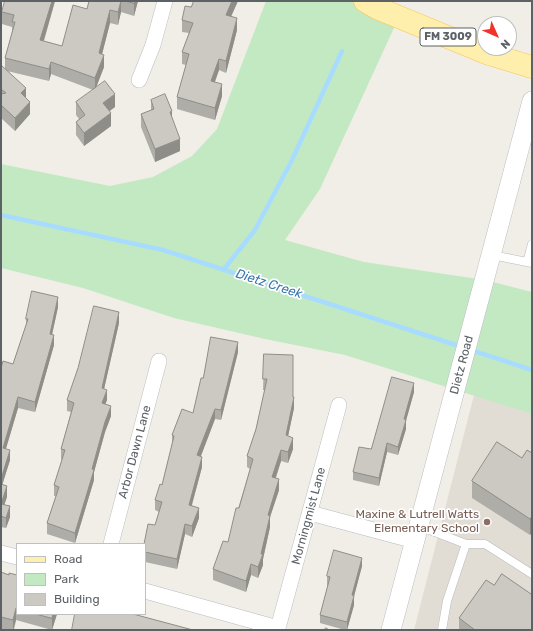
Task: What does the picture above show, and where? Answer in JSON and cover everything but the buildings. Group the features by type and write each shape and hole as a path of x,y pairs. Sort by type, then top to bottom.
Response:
{"main road":[{"name":"FM 3009","path":"365,1 489,54 532,67"}],"street":[{"path":"139,80 153,45 165,1"},
{"name":"Dietz Road","path":"391,630 484,286 532,101"},
{"name":"Arbor Dawn Lane","path":"111,543 159,361"},
{"name":"Morningmist Lane","path":"146,591 278,628 340,405"},
{"path":"310,513 417,534"},
{"path":"1,553 16,557"}],"lane":[{"path":"492,254 530,263 532,244"},
{"path":"417,534 466,544 485,544 532,574"},
{"path":"442,630 447,601 466,544"}],"shaded area":[{"name":"Maxine & Lutrell Watts Elementary School","path":"474,395 532,414 532,630 414,630"}],"green space":[{"path":"266,1 365,1 399,17 320,189 285,240 364,262 485,280 532,292 532,414 345,355 265,339 174,318 83,288 1,268 1,164 110,186 153,177 192,156 217,129"}],"waterway":[{"path":"224,269 255,230 292,160 342,51"},
{"name":"Dietz Creek","path":"1,215 163,250 462,347"},
{"name":"Dietz Creek","path":"471,350 532,370"}],"place":[{"name":"Maxine & Lutrell Watts Elementary School","path":"487,522"}]}
